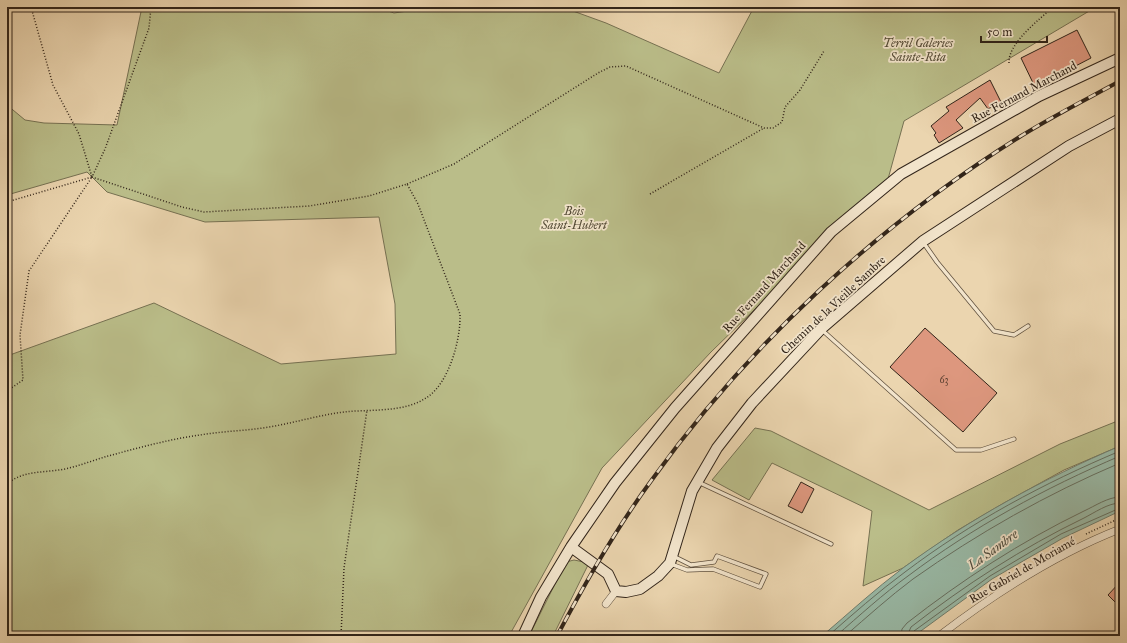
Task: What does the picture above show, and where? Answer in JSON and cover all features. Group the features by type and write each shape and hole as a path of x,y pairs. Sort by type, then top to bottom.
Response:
{"street":[{"name":"Rue Fernand Marchand","path":"523,636 541,597 571,547 616,483 675,408 831,232 901,174 1039,96 1120,58"},
{"name":"Chemin de la Vieille Sambre","path":"616,591 626,592 640,588 658,576 671,559 692,491 717,448 752,403 821,330 923,241 1069,146 1120,119"},
{"name":"Rue Gabriel de Moriamé","path":"939,636 985,602 1014,584 1064,556 1120,529"},
{"path":"571,547 608,574 616,591 606,604"}],"lane":[{"path":"923,241 937,262 994,331 1014,335 1028,326"},
{"path":"821,330 956,450 981,450 1014,440"},
{"path":"697,481 831,544"},
{"path":"717,556 766,574 760,587 713,569 687,570 671,559 691,565 714,562 717,556"}],"path":[{"path":"31,7 53,85 79,134 92,178"},
{"path":"7,391 23,380 20,335 29,271 92,178 105,149 149,28 151,7"},
{"path":"1009,63 1009,54 1019,40 1053,7"},
{"path":"1117,7 1120,14"},
{"path":"7,202 92,178 182,207 204,212 309,206 368,196 407,184 454,164 598,73 610,67 626,66 764,128 773,128 782,122 784,107 800,90 824,51"},
{"path":"650,194 764,128"},
{"path":"7,484 12,479 28,474 64,469 109,456 199,435 268,427 342,412 400,408 418,403 428,397 436,390 447,372 458,340 460,314 418,204 407,184"},
{"path":"341,636 344,568 367,410"},
{"name":"Rue Gabriel de Moriamé","path":"1084,535 1120,518"},
{"path":"7,616 9,636"}],"green space":[{"name":"Bois Saint-Hubert","path":"142,7 376,7 394,13 435,7 562,7 606,23 719,73 754,7 1096,7 904,121 888,179 711,352 602,468 509,636 7,636 7,356 154,303 281,364 396,354 395,304 379,217 205,222 107,192 87,172 7,195 7,105 25,120 44,123 117,125"},
{"path":"1120,420 1120,446 1064,470 958,530 903,568 863,586 872,511 772,463 749,500 712,480 755,428 771,431 929,510 1060,444"},
{"path":"574,560 589,563 553,636 529,636 566,562"}],"water":[{"name":"La Sambre","path":"1120,446 1120,511 1063,538 992,579 914,636 822,636 903,568 955,532 1035,486"}],"building":[{"path":"1077,30 1091,58 1035,87 1021,58"},
{"path":"990,80 1001,102 988,109 980,98 956,120 963,128 939,143 934,135 936,133 931,126 949,111 946,107"},
{"path":"925,328 997,393 963,432 890,367"},
{"path":"801,482 814,489 802,513 788,506"},
{"path":"1120,582 1120,607 1108,595"}],"railway":[{"path":"557,636 601,557 625,518 651,481 689,430 773,335 819,290 867,248 917,208 968,171 1021,136 1120,81"}],"park label":[{"name":"Terril Galeries Sainte-Rita","path":"918,50"}]}
